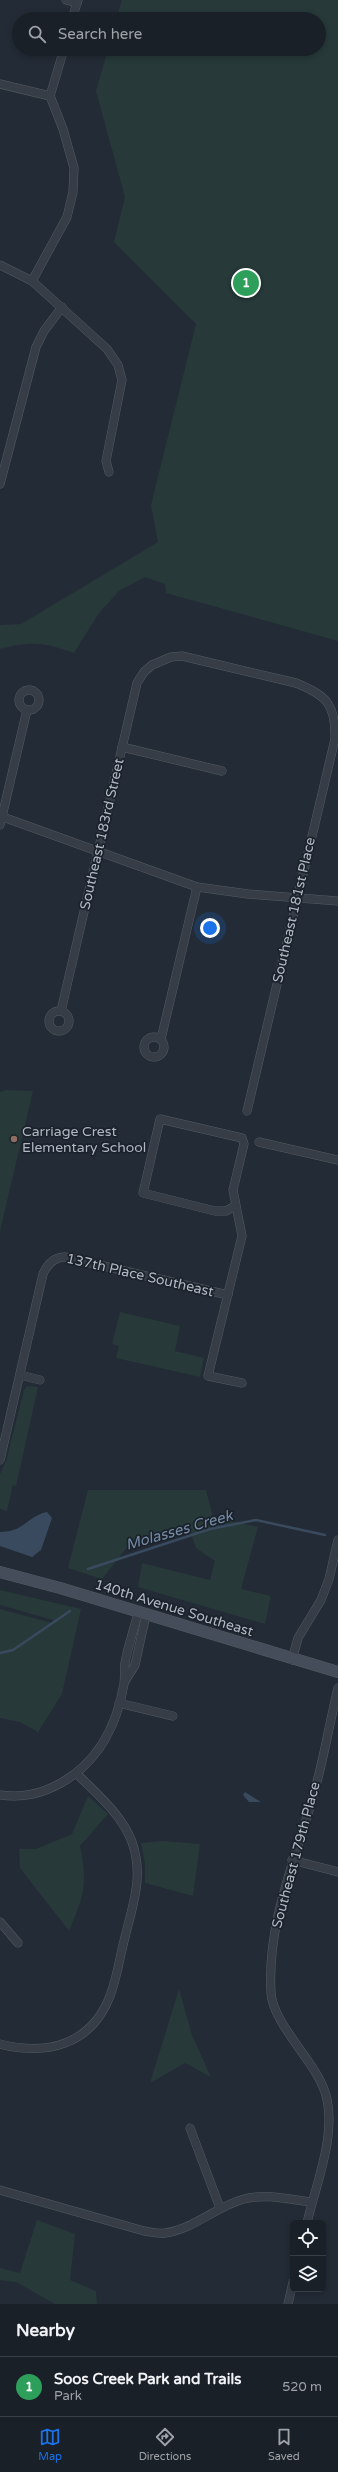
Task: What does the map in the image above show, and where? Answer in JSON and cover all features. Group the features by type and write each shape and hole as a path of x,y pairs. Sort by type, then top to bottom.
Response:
{"main road":[{"name":"140th Avenue Southeast","path":"0,1572 292,1660 338,1672"}],"street":[{"path":"66,0 77,2 74,12"},
{"path":"32,281 67,217 73,192 74,168 64,129 50,96 62,56"},
{"path":"0,84 50,96"},
{"path":"0,265 32,281 107,349 118,365 122,380 106,461 109,472"},
{"path":"0,484 36,346 44,331 62,307"},
{"name":"Southeast 181st Place","path":"155,664 171,657 182,656 296,683 313,690 326,699 332,710 335,725 335,739 247,1111"},
{"name":"Southeast 183rd Street","path":"61,1011 137,683 144,672 155,664"},
{"path":"0,825 27,710"},
{"path":"122,747 222,771"},
{"path":"1,816 196,887 338,901"},
{"path":"161,1039 196,887"},
{"path":"235,1206 226,1211 215,1211 143,1193 160,1119 242,1138 244,1144 233,1190 235,1206 241,1224 242,1236 208,1376 242,1383"},
{"path":"259,1142 338,1160"},
{"name":"137th Place Southeast","path":"20,1375 43,1274 46,1267 59,1257 65,1257 228,1295"},
{"path":"0,1460 20,1375 40,1380"},
{"path":"292,1660 298,1638 322,1598 338,1540"},
{"path":"0,1795 29,1796 48,1789 77,1774 97,1753 109,1732 119,1703 124,1683 125,1663 142,1614"},
{"name":"Southeast 179th Place","path":"308,2220 328,2129 325,2092 282,2022 271,1994 270,1964 276,1925 292,1860 312,1800 338,1688"},
{"path":"119,1703 173,1716"},
{"path":"0,2044 19,2049 38,2050 61,2045 81,2036 98,2020 110,1996 138,1883 132,1842 122,1822 77,1774"},
{"path":"292,1860 338,1872"},
{"path":"0,1922 18,1943"},
{"path":"190,2128 220,2208"},
{"path":"0,2190 151,2232 164,2233 179,2230 230,2203 253,2198 266,2197 312,2202"},
{"path":"288,2304 291,2292"}],"shaded area":[{"path":"122,0 338,0 338,641 166,593 165,584 145,577 119,591 99,613 74,653 37,644 0,649 0,625 21,624 158,542 151,505 196,324 114,242 125,197 96,91 106,56 326,56 326,12 118,12"},
{"path":"6,1090 33,1091 0,1231 0,1092"},
{"path":"120,1312 180,1326 175,1351 204,1358 200,1377 116,1358 119,1346 112,1344"},
{"path":"27,1386 38,1387 16,1486 13,1485 7,1511 0,1509 0,1474 6,1461 24,1390"},
{"path":"88,1490 206,1490 213,1517 258,1527 241,1589 271,1596 265,1624 138,1587 142,1563 210,1580 215,1561 196,1548 187,1524 129,1545 102,1579 68,1568"},
{"path":"0,1590 81,1609 62,1694 38,1732 20,1722 0,1718 0,1609 52,1623 53,1620 0,1605"},
{"path":"88,1796 108,1814 80,1846 84,1870 83,1890 69,1931 20,1868 19,1849 36,1849 72,1834"},
{"path":"163,1841 200,1844 193,1896 145,1883 145,1864 141,1843"},
{"path":"179,1989 192,2035 211,2077 185,2063 150,2083"},
{"path":"37,2220 75,2234 70,2280 96,2291 97,2304 55,2304 16,2282 0,2280 0,2268 20,2273"}],"water":[{"path":"47,1512 52,1518 41,1550 32,1557 0,1546 0,1532 21,1527 40,1514"},
{"path":"245,1792 261,1802 249,1802 243,1795"}],"waterway":[{"name":"Molasses Creek","path":"88,1569 210,1529 256,1520 325,1535"},
{"name":"Molasses Creek","path":"0,1653 13,1650 70,1611"}],"place":[{"name":"Soos Creek Park and Trails","path":"246,283"},
{"name":"Carriage Crest Elementary School","path":"14,1139"}]}
